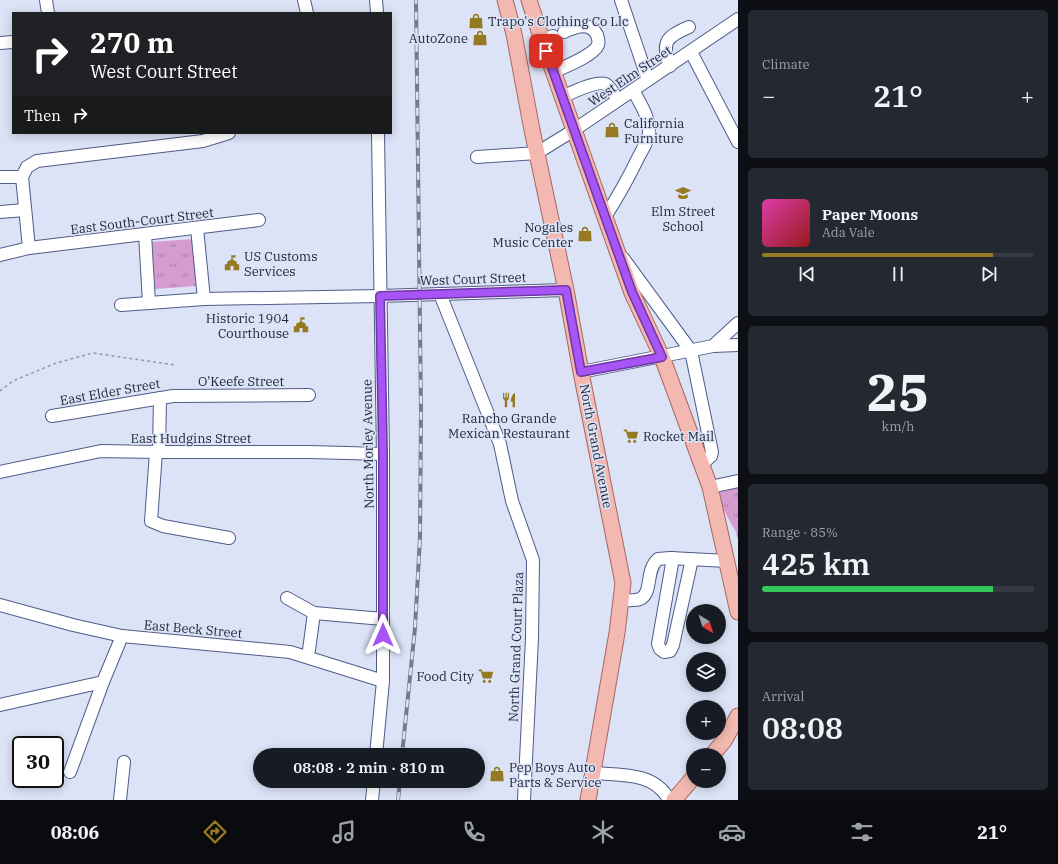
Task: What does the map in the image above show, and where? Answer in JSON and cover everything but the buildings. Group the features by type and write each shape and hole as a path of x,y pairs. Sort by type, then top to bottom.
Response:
{"main road":[{"name":"North Grand Avenue","path":"505,0 514,34 566,290 623,583 617,633 588,800"},
{"path":"529,0 553,36 553,72 632,292 662,357 710,486 738,612"},
{"path":"718,748 724,741 738,716"},
{"path":"674,800 686,786"}],"street":[{"path":"46,0 48,12"},
{"path":"376,0 377,12"},
{"path":"621,0 648,80"},
{"name":"West Elm Street","path":"537,153 574,130 738,19"},
{"path":"553,36 575,27 583,26 589,28 596,34 598,40 598,45 589,54 553,72"},
{"path":"670,66 665,52 666,45 674,35 689,27"},
{"path":"0,43 12,42"},
{"path":"691,52 738,142"},
{"path":"562,97 596,84 603,83 608,85 618,100"},
{"path":"606,217 621,192 649,133 645,113 633,90"},
{"path":"29,248 22,177 27,168 37,160 203,141 226,134"},
{"name":"North Morley Avenue","path":"377,748 383,681 383,454 378,134"},
{"path":"477,158 537,153"},
{"path":"0,177 22,177"},
{"path":"0,212 25,210"},
{"name":"East South-Court Street","path":"0,255 29,248 258,220"},
{"path":"197,228 204,299"},
{"path":"145,234 149,303"},
{"path":"617,250 691,351 712,452 711,456 702,464"},
{"name":"West Court Street","path":"121,305 204,299 380,296 566,290"},
{"name":"North Grand Court Plaza","path":"440,294 500,444 512,501 533,560 532,638 524,800"},
{"path":"713,346 738,323"},
{"path":"581,372 713,346 738,345"},
{"name":"O'Keefe Street","path":"173,396 309,394"},
{"name":"East Elder Street","path":"52,416 173,396"},
{"path":"160,398 158,452 151,521 163,526 230,538"},
{"name":"East Hudgins Street","path":"0,472 101,451 310,452 383,454"},
{"path":"710,486 738,482"},
{"path":"621,600 639,600 644,596 648,589 648,578 651,567 654,562 662,558 727,561"},
{"path":"673,558 658,644 660,649 664,652 670,651 673,645 692,559"},
{"path":"287,598 314,613 383,619"},
{"name":"East Beck Street","path":"0,605 73,625 122,636 290,652 383,681"},
{"path":"309,650 314,613"},
{"path":"122,636 70,772 103,682 122,636"},
{"path":"0,705 103,682"},
{"path":"120,800 124,762"},
{"path":"593,773 641,778 656,784 666,793 669,800"},
{"path":"372,800 373,788"}],"path":[{"path":"0,391 13,381 56,363 93,353 175,365"}],"green space":[{"path":"193,239 197,286 155,289 152,242"},
{"path":"738,487 738,540 736,532 718,500 717,495 719,491 727,488"}],"railway":[{"path":"403,748 415,628 420,537 421,411 416,0"},
{"path":"398,800 399,788"}],"place":[{"name":"Trapo's Clothing Co Llc","path":"476,21"},
{"name":"AutoZone","path":"480,38"},
{"name":"California Furniture","path":"612,130"},
{"name":"Elm Street School","path":"683,193"},
{"name":"Nogales Music Center","path":"585,234"},
{"name":"US Customs Services","path":"232,263"},
{"name":"Historic 1904 Courthouse","path":"301,325"},
{"name":"Rancho Grande Mexican Restaurant","path":"509,400"},
{"name":"Rocket Mail","path":"631,436"},
{"name":"Food City","path":"486,676"},
{"name":"Pep Boys Auto Parts & Service","path":"497,774"}],"route":[{"path":"383,635 383,454 380,296 566,290 581,372 662,357 632,292 546,51"}]}
